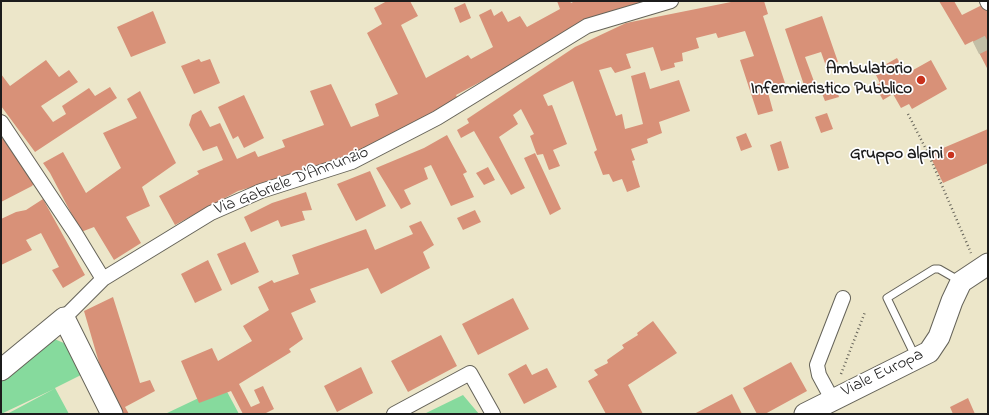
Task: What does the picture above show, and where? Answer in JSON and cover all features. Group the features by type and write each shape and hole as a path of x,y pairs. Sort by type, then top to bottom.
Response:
{"main road":[{"path":"961,282 983,267"},
{"name":"Viale Europa","path":"805,414 832,399 929,352 939,338 952,301 961,282"},
{"path":"64,318 112,414"},
{"name":"Via Gabriele D'Annunzio","path":"1,370 64,318"}],"street":[{"name":"Via Gabriele D'Annunzio","path":"64,318 103,279 211,213 261,191 352,162 430,122 587,26 671,1"},
{"path":"1,122 75,233 103,279"},
{"name":"Viale Europa","path":"832,399 819,375 817,365 843,298"},
{"path":"394,414 470,373 493,414"}],"lane":[{"path":"916,358 887,298 934,269 939,269 961,282"}],"path":[{"path":"908,114 983,267"},
{"path":"832,399 865,312"}],"green space":[{"path":"52,338 71,346 85,373 55,388 69,414 7,414 54,389 1,414 1,381"},
{"path":"224,386 239,414 165,414"},
{"path":"463,395 479,414 424,414"}],"building":[{"path":"387,1 410,1 418,16 401,25 426,78 468,55 471,59 493,47 479,15 491,9 494,16 502,11 508,22 520,16 527,27 560,9 557,1 570,1 571,3 575,1 650,1 536,52 456,95 459,101 350,158 238,191 175,225 159,196 199,174 197,171 223,160 217,146 203,151 189,125 192,115 201,110 210,127 220,123 237,159 255,151 258,157 285,147 282,140 324,125 310,91 331,84 351,127 379,116 375,104 398,94 367,33 382,24 374,8"},
{"path":"736,1 764,1 768,14 763,16 785,83 767,89 773,111 758,115 740,60 754,56 745,31 718,38 716,33 696,38 699,48 682,53 683,61 674,63 675,67 661,71 653,47 626,54 631,68 615,73 611,67 599,70 616,116 622,114 625,129 643,124 631,76 645,72 650,89 679,80 690,111 659,122 662,133 647,139 648,143 631,149 635,160 632,161 640,187 627,192 622,179 613,182 609,174 603,175 594,152 597,150 573,81 543,95 548,106 552,105 567,144 553,150 560,166 549,170 543,154 537,155 530,136 534,134 521,109 513,115 518,124 499,137 525,188 511,195 474,131 461,138 457,130 469,123 467,119 575,47 626,23"},
{"path":"939,1 954,1 962,15 984,4 988,11 988,70 973,41 965,45"},
{"path":"465,3 471,18 460,23 454,8"},
{"path":"153,11 166,43 131,57 117,27"},
{"path":"822,16 838,62 826,66 821,52 805,57 815,84 805,88 785,29"},
{"path":"897,58 906,74 931,60 947,89 912,109 909,104 901,108 893,94 883,100 875,86 880,83 874,71"},
{"path":"199,59 201,62 210,59 220,83 194,94 181,66"},
{"path":"46,60 59,77 69,70 78,82 41,106 53,122 66,114 62,106 89,88 95,96 110,87 117,98 35,152 1,106 1,74 10,86"},
{"path":"834,81 839,97 825,101 819,86"},
{"path":"140,91 176,163 142,187 150,206 126,217 141,243 114,260 94,227 81,232 50,173 43,163 63,152 86,193 121,168 103,133 137,118 127,99"},
{"path":"244,95 264,138 244,148 238,136 233,139 218,107"},
{"path":"827,113 833,129 821,133 815,117"},
{"path":"988,129 988,163 943,183 929,154"},
{"path":"746,133 752,147 741,151 736,137"},
{"path":"447,135 467,172 463,174 474,197 451,206 431,165 424,168 428,179 404,190 411,204 401,209 376,168 424,148"},
{"path":"6,137 36,180 32,186 1,202 1,139"},
{"path":"781,141 789,168 778,171 770,145"},
{"path":"535,153 561,209 550,215 524,158"},
{"path":"488,167 495,180 484,185 476,173"},
{"path":"370,171 386,206 356,221 337,184"},
{"path":"306,192 312,210 302,211 305,220 281,227 278,220 251,232 244,217 272,203"},
{"path":"43,199 85,275 63,288 52,270 59,267 41,233 26,240 32,250 1,265 1,219 16,212 26,210"},
{"path":"475,210 481,222 463,230 457,218"},
{"path":"421,221 434,245 423,252 430,268 381,294 368,268 310,289 316,302 291,313 303,339 289,349 291,352 239,384 251,407 260,403 254,390 263,386 274,409 264,414 243,414 231,391 199,403 181,361 212,348 218,361 252,341 243,326 269,310 258,287 272,280 274,283 299,274 292,255 366,229 375,250 413,234 409,226"},
{"path":"245,242 259,272 231,285 217,254"},
{"path":"208,260 222,290 195,303 181,274"},
{"path":"113,297 140,383 150,380 155,391 125,407 129,414 121,414 102,373 84,311"},
{"path":"513,298 529,329 478,355 462,324"},
{"path":"653,321 677,353 628,385 643,414 606,414 588,381 598,375 594,370 608,363 607,360 624,348 622,345 638,335 637,333"},
{"path":"441,335 457,366 408,392 391,361"},
{"path":"791,362 807,391 765,414 757,414 743,388"},
{"path":"526,364 532,375 547,368 557,387 524,404 508,374"},
{"path":"361,367 373,393 337,412 324,386"},
{"path":"732,394 742,414 694,414"},
{"path":"968,398 975,414 953,414 950,407"}],"tunnel":[{"path":"976,48 988,42"}],"place":[{"name":"Ambulatorio Infermieristico Pubblico","path":"921,80"},
{"name":"Gruppo alpini","path":"951,155"}]}
